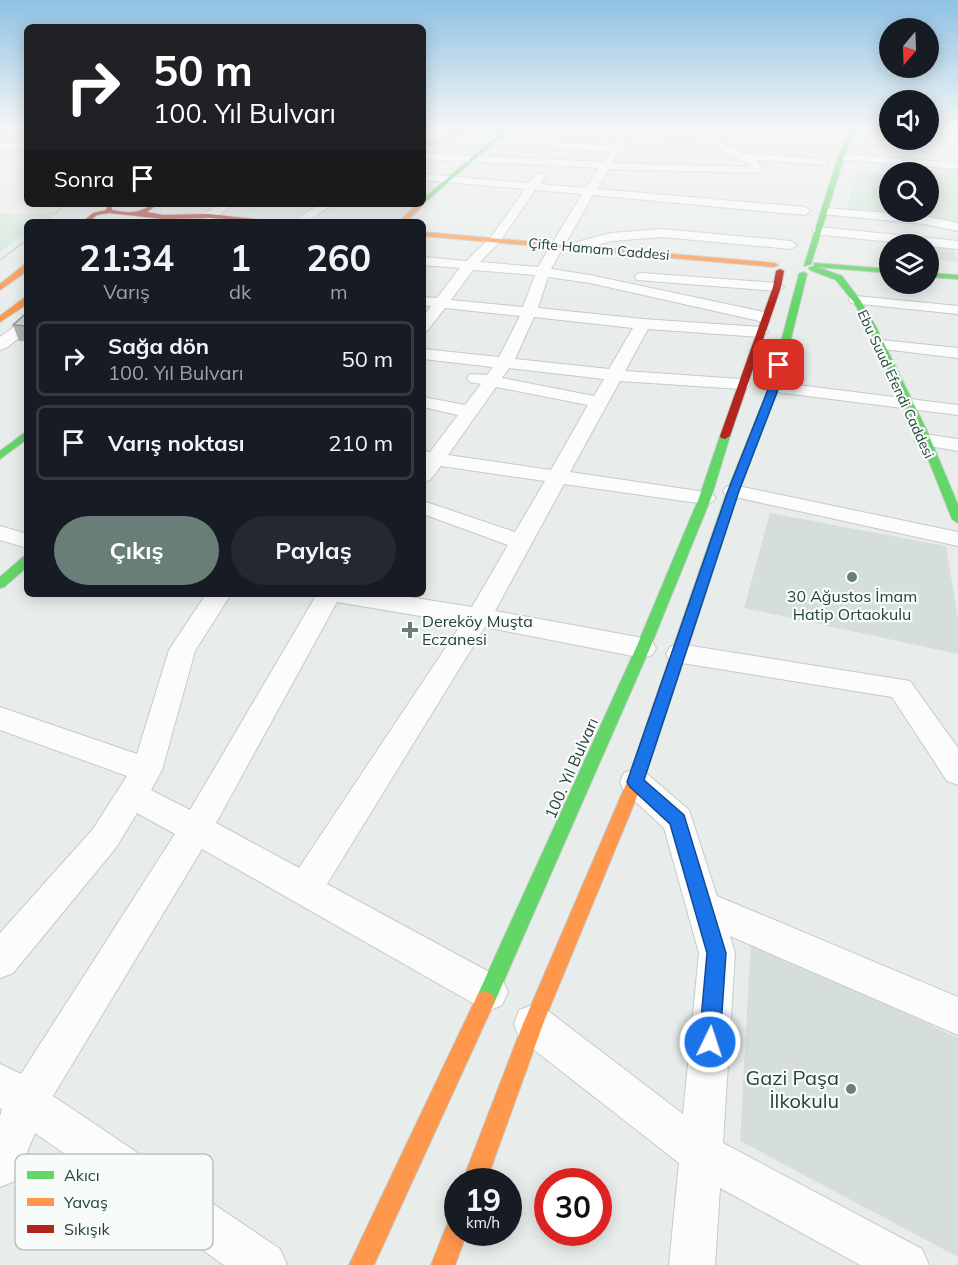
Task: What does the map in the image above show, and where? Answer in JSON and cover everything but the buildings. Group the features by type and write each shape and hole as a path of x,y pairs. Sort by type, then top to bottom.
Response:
{"main road":[{"path":"426,199 439,188"},
{"name":"100. Yıl Bulvarı","path":"361,1265 489,992 643,648 705,498 741,384 777,287 819,231 833,188"},
{"name":"100. Yıl Bulvarı","path":"479,1168 533,1024 635,782 733,491 774,387 794,266 791,244 807,206"},
{"path":"89,219 111,207 135,217 209,216 243,219"},
{"path":"135,217 153,207"},
{"path":"405,219 418,207"},
{"name":"Çifte Hamam Caddesi","path":"426,234 794,266 879,270"},
{"name":"Ebu Suud Efendi Caddesi","path":"794,266 839,278 856,300 881,345 909,405 958,519"},
{"path":"0,288 24,269"},
{"path":"939,276 958,277"},
{"path":"0,320 24,302"},
{"path":"0,456 24,436"},
{"path":"0,584 24,563"},
{"path":"443,1265 450,1246"}],"street":[{"path":"426,319 432,302 495,240 531,188"},
{"path":"556,188 807,206"},
{"path":"430,458 470,412 503,364 529,312 543,272 557,244 593,188"},
{"path":"209,216 223,207"},
{"path":"303,219 323,207"},
{"path":"323,219 336,207"},
{"path":"826,212 958,227"},
{"path":"937,223 958,245"},
{"path":"819,231 958,245"},
{"path":"578,246 611,237 662,233 791,244"},
{"path":"426,261 543,272 777,287"},
{"path":"543,272 590,279 762,324"},
{"path":"856,300 958,310"},
{"path":"432,302 643,324 762,324"},
{"path":"305,888 479,617 643,324"},
{"path":"0,347 24,327"},
{"path":"881,345 958,353"},
{"path":"0,347 18,350"},
{"path":"426,354 614,375 741,384"},
{"path":"426,369 599,402"},
{"path":"774,387 958,410"},
{"path":"426,403 470,412"},
{"path":"924,440 958,445"},
{"path":"430,458 705,498"},
{"path":"733,491 958,539"},
{"path":"426,508 521,542"},
{"path":"0,533 24,540"},
{"path":"0,960 104,839 140,783 182,650 217,597"},
{"path":"0,1167 14,1092 196,829 327,597"},
{"path":"356,597 643,648"},
{"path":"679,654 900,688 958,772"},
{"path":"0,718 140,783 196,829 489,992"},
{"path":"635,782 678,820 717,953 692,1265"},
{"path":"703,907 958,1016"},
{"path":"533,1024 701,1154 906,1265"},
{"path":"14,1092 104,1154"},
{"path":"213,1230 264,1265"}],"shaded area":[{"path":"939,245 952,246 958,262 939,260"},
{"name":"30 Ağustos İmam Hatip Ortaokulu","path":"770,513 946,546 958,619 958,654 744,608"},
{"name":"Gazi Paşa İlkokulu","path":"751,939 958,1038 958,1257 740,1141"}],"green space":[{"path":"853,188 879,188 879,216 845,212"},
{"path":"939,188 958,188 958,225 932,222 939,222"},
{"path":"0,213 52,213 44,219 24,219 24,234 0,252"}],"tram line":[{"path":"48,219 63,207"},
{"path":"0,260 24,242"}],"traffic: fast":[{"path":"426,199 439,188"},
{"path":"807,264 831,188"},
{"path":"817,265 879,270"},
{"path":"813,268 839,278 856,300 872,327 922,431 958,519"},
{"path":"653,729 733,491 774,387 803,274"},
{"path":"939,276 958,277"},
{"path":"0,456 24,436"},
{"path":"485,1001 643,648 705,498 725,436"},
{"path":"0,584 24,563"}],"traffic: slow":[{"path":"405,219 418,207"},
{"path":"426,234 774,265"},
{"path":"0,288 24,269"},
{"path":"0,320 24,302"},
{"path":"479,1168 533,1024 635,782 653,729"},
{"path":"361,1265 485,1001"},
{"path":"443,1265 450,1246"}],"traffic: jam":[{"path":"109,207 109,211 121,214 139,213 151,207"},
{"path":"89,219 95,214 109,211"},
{"path":"140,213 163,217 209,216 243,219"},
{"path":"725,436 777,287 780,271"}],"place":[{"name":"30 Ağustos İmam Hatip Ortaokulu","path":"852,577"},
{"name":"Dereköy Muşta Eczanesi","path":"410,630"},
{"name":"Gazi Paşa İlkokulu","path":"851,1089"}],"route":[{"path":"710,1042 717,953 678,820 635,782 733,491 774,387 779,365"}]}
